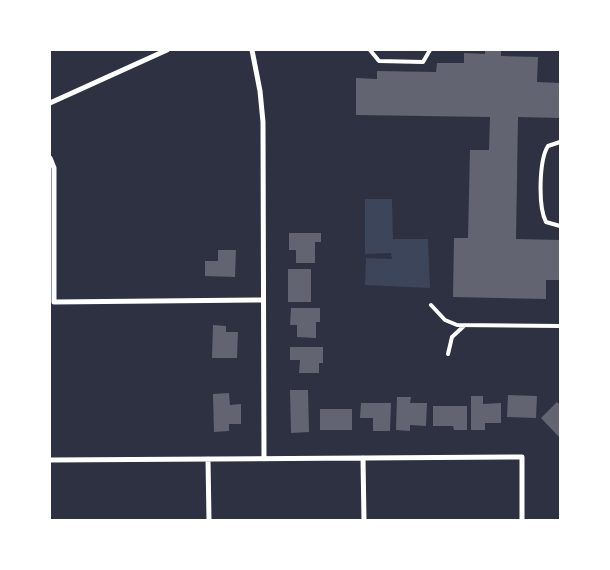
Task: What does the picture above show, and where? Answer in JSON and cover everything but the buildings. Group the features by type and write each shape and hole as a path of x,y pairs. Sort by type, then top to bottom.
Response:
{"street":[{"path":"50,103 166,50"},
{"path":"252,50 260,91 263,122 264,459"},
{"path":"50,158 54,168 54,302 263,300"},
{"path":"363,458 364,520"},
{"path":"50,460 522,458 522,520"},
{"path":"208,459 209,520"}],"lane":[{"path":"370,50 379,61 391,62 423,62 430,50"},
{"path":"560,142 548,146 543,154 541,205 546,222 560,226"},
{"path":"431,305 445,320 464,325 560,326"},
{"path":"448,354 452,337 464,325"}],"shaded area":[{"path":"365,199 392,199 393,239 428,239 430,288 365,285 366,258 392,259 391,253 365,254"}]}
